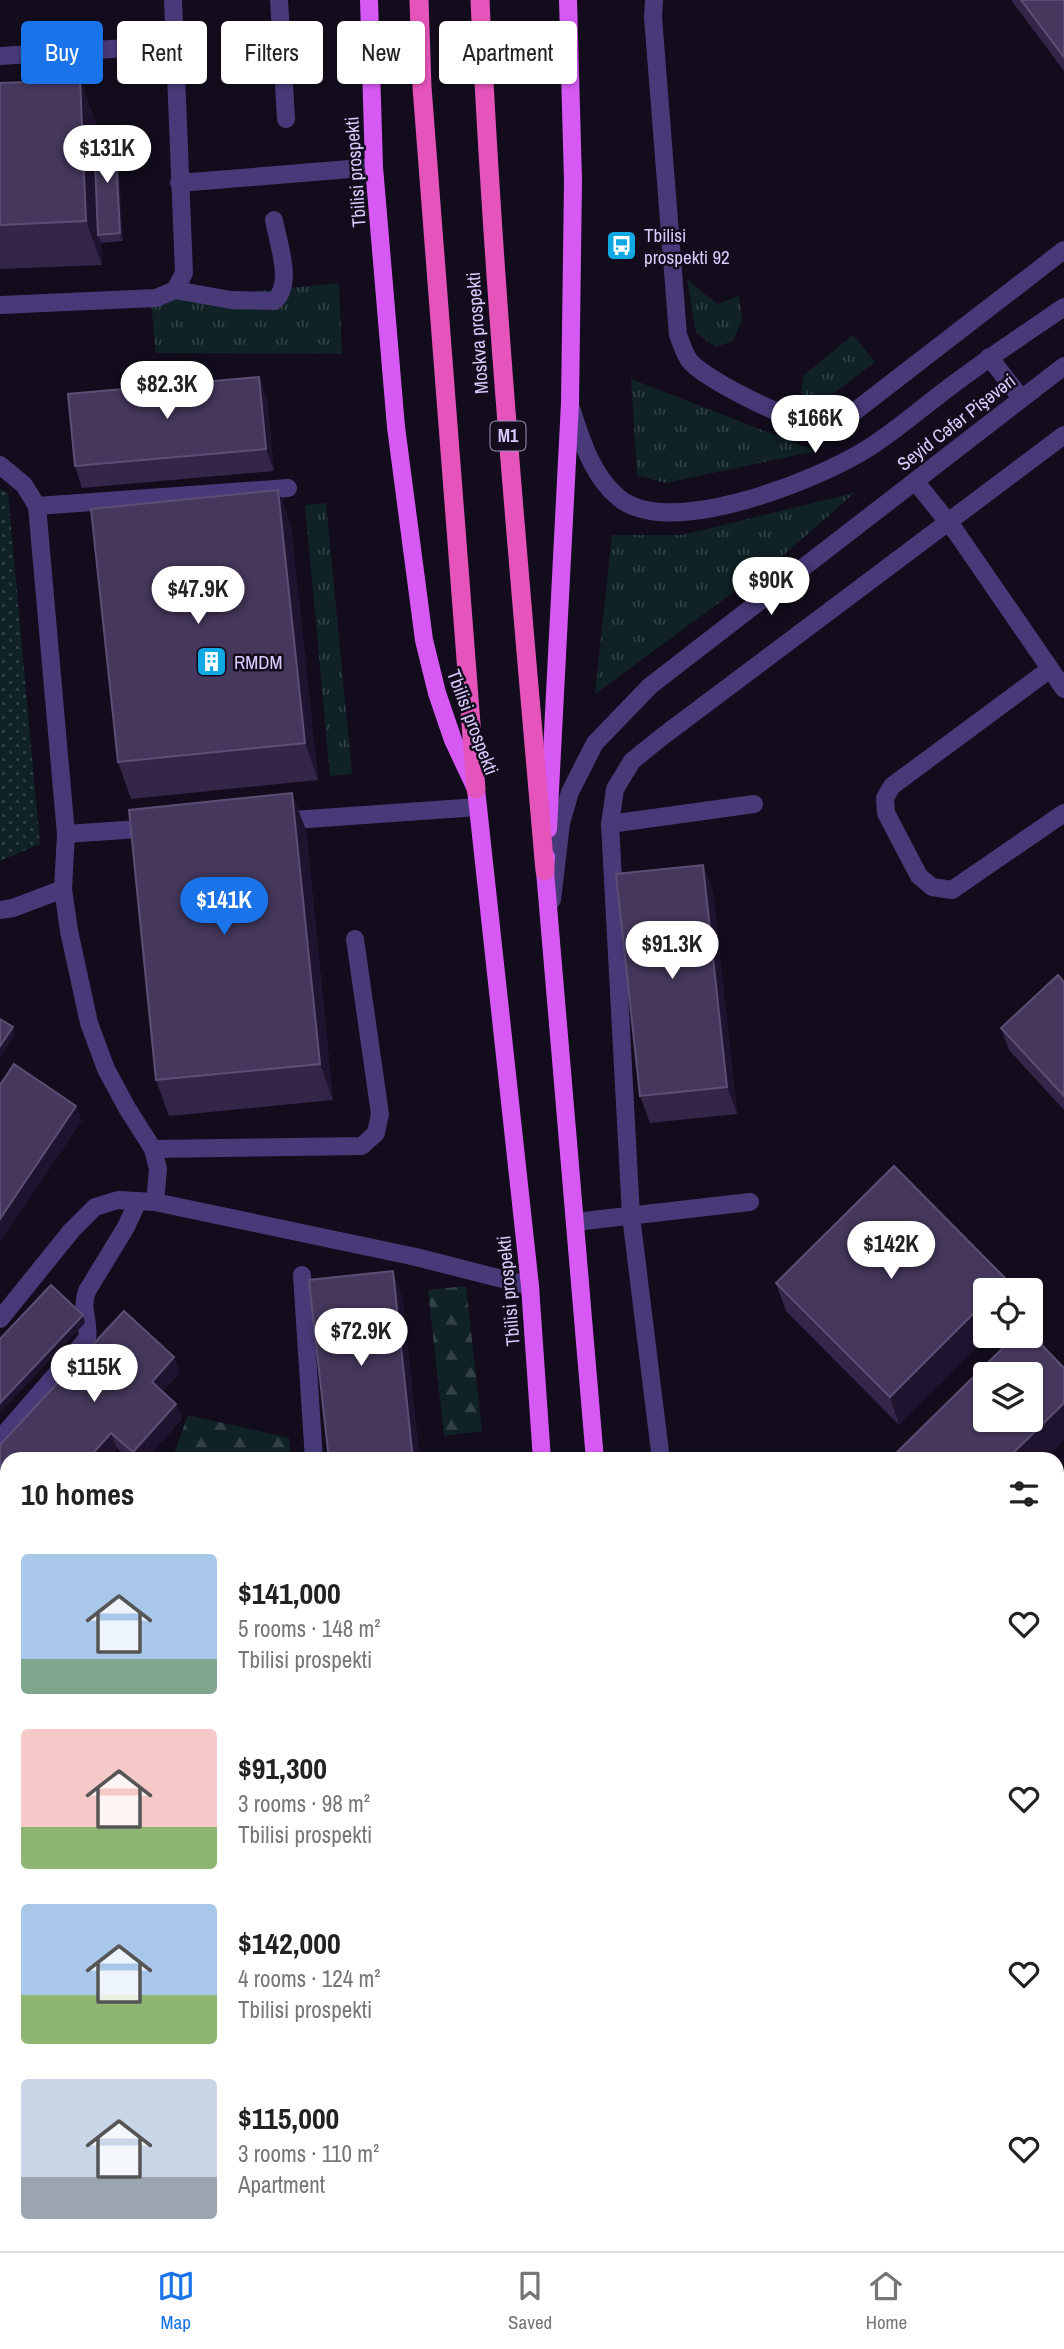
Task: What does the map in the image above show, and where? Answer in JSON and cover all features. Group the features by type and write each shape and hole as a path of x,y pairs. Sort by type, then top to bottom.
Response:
{"highway":[{"name":"Moskva prospekti","path":"419,0 422,87 477,798"},
{"name":"Moskva prospekti","path":"480,0 486,151 545,871"}],"main road":[{"name":"Tbilisi prospekti","path":"369,0 374,167 396,428 424,640 437,693 477,798 530,1286 541,1452"},
{"path":"568,0 573,181 570,403 545,871 594,1452"}],"street":[{"path":"173,0 173,21"},
{"path":"279,0 286,119"},
{"path":"654,0 653,18 678,335 689,360 712,378 796,420 830,426 841,422 1064,250"},
{"path":"0,55 117,48"},
{"path":"175,290 184,273 176,84"},
{"path":"180,183 374,167"},
{"path":"0,305 156,298 175,290 231,300 274,301 282,295 285,282 274,220"},
{"name":"Seyid Cəfər Pişəvəri","path":"570,403 585,448 604,484 622,500 653,512 683,512 727,504 822,473 870,447 989,357 1064,307"},
{"path":"989,357 1021,398"},
{"name":"Seyid Cəfər Pişəvəri","path":"550,918 561,823 569,792 595,743 650,686 1064,366"},
{"path":"660,1452 631,1216 610,824 615,789 632,761 1064,435"},
{"path":"0,465 24,485 37,506 66,834 63,889 69,931 89,1023 106,1069 153,1149 158,1169 146,1201 126,1227 87,1291 83,1302 83,1312 89,1328 87,1339 0,1439"},
{"path":"915,481 947,522 1064,689"},
{"path":"37,506 288,488"},
{"path":"1050,669 892,786 885,798 886,813 919,877 932,887 952,890 1064,813"},
{"path":"256,822 477,798"},
{"path":"610,824 754,804"},
{"path":"66,834 174,827"},
{"path":"0,910 13,908 63,889"},
{"path":"153,1149 362,1146 376,1133 380,1114 355,939"},
{"path":"0,1319 72,1230 95,1208 118,1200 146,1201 416,1256 530,1286"},
{"path":"575,1222 750,1202"},
{"path":"302,1275 313,1452"}],"green space":[{"path":"687,279 717,304 739,296 742,320 733,341 716,347 696,333"},
{"path":"339,283 342,354 156,353 151,302"},
{"path":"853,335 875,362 830,396 810,400 801,392 804,375"},
{"path":"631,379 816,451 666,483 637,475"},
{"path":"0,489 8,493 40,844 0,861"},
{"path":"854,493 784,555 595,694 612,535 682,535"},
{"path":"326,503 352,774 330,776 305,505"},
{"path":"466,1286 482,1431 444,1436 428,1290"},
{"path":"188,1415 289,1438 290,1452 175,1452"}],"building":[{"path":"1021,0 1064,0 1064,57"},
{"path":"0,83 80,84 86,221 0,225"},
{"path":"115,135 120,233 98,235 94,137"},
{"path":"259,377 266,449 75,466 68,394"},
{"name":"RMDM","path":"278,490 305,743 118,762 91,509"},
{"path":"292,793 320,1064 156,1080 129,810"},
{"path":"703,865 727,1087 640,1096 616,874"},
{"path":"1058,975 1064,982 1064,1096 1001,1028"},
{"path":"0,1019 13,1027 0,1046"},
{"path":"14,1064 76,1106 0,1219 0,1085"},
{"path":"894,1166 1005,1278 973,1278 973,1314 890,1397 776,1283"},
{"path":"393,1271 412,1452 328,1452 309,1280"},
{"path":"51,1285 83,1315 0,1403 0,1339"},
{"path":"124,1311 174,1357 152,1382 176,1404 133,1452 111,1433 94,1452 0,1452 0,1445"},
{"path":"1043,1346 1064,1368 1064,1403 1043,1424 1043,1362 989,1362 1003,1348"},
{"path":"973,1377 973,1432 1034,1432 1014,1452 897,1452"}],"place":[{"name":"Tbilisi prospekti 92","path":"621,246"},
{"name":"RMDM","path":"211,662"}]}
